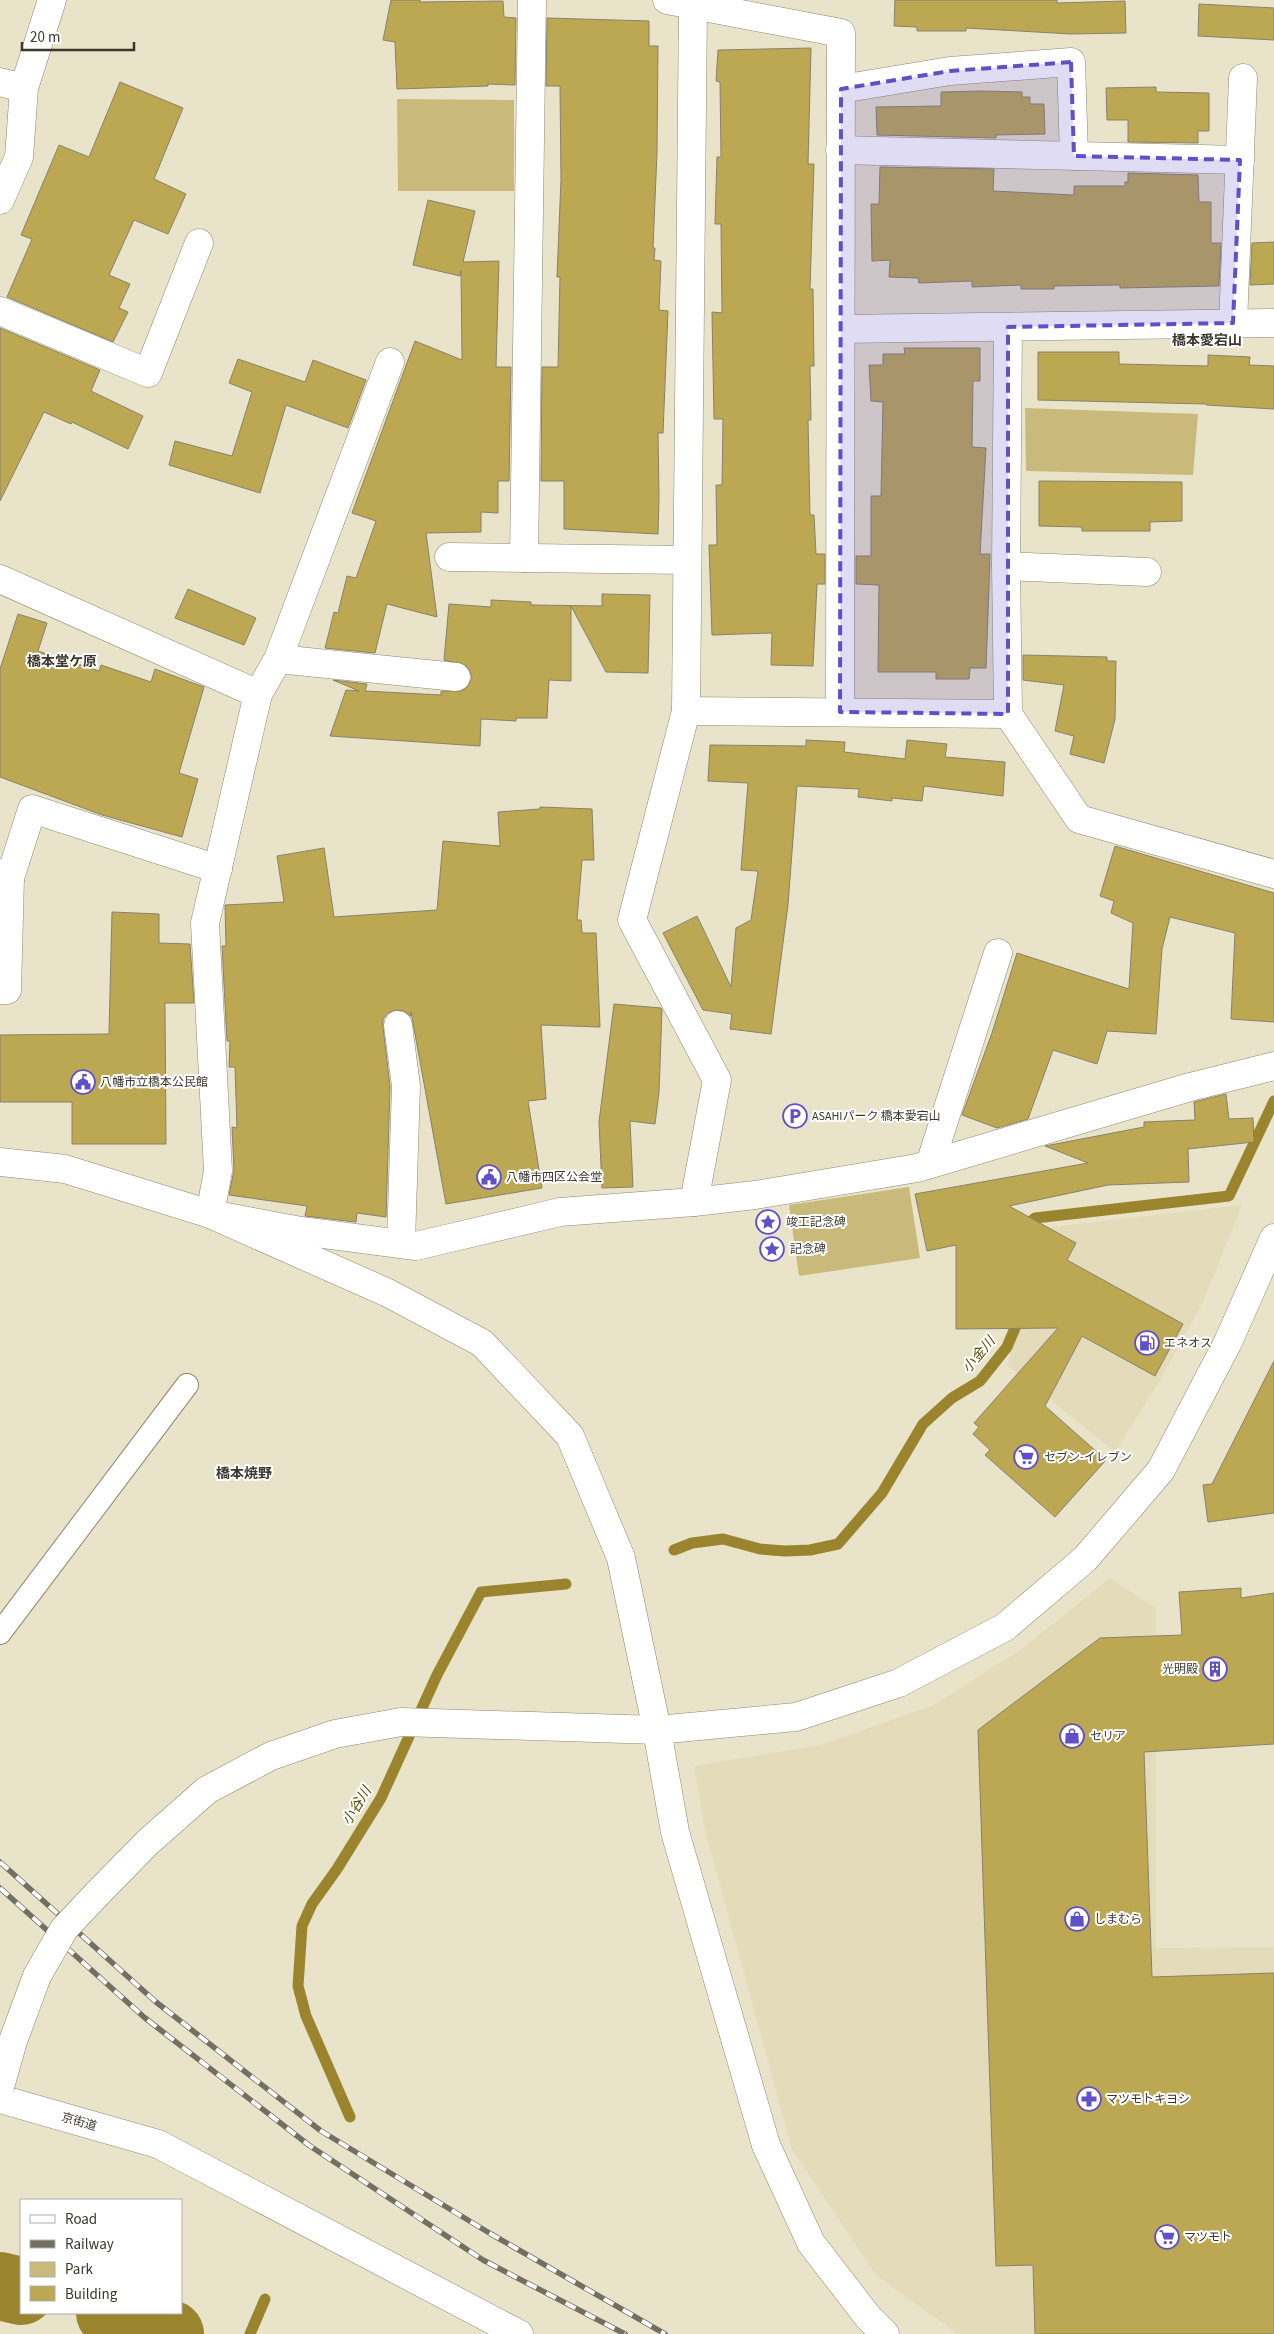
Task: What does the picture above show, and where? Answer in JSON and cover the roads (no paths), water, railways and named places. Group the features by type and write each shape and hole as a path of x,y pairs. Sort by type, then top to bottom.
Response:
{"street":[{"path":"0,200 19,157 12,85 52,0"},
{"path":"524,558 532,0"},
{"path":"694,1202 716,1080 632,920 686,711 680,2 841,33 840,712"},
{"path":"841,89 950,71 1071,62 1074,156"},
{"path":"1233,323 1243,78"},
{"path":"840,150 1240,160"},
{"path":"0,311 148,373 199,242"},
{"path":"841,329 1274,323"},
{"path":"1008,327 1006,566 1008,714 1080,819 1274,874"},
{"path":"210,1214 218,1170 206,923 258,694 278,659 390,362"},
{"path":"449,557 686,560"},
{"path":"1006,566 1147,572"},
{"path":"0,579 258,694"},
{"path":"278,659 456,677"},
{"path":"686,711 1008,714"},
{"path":"0,990 7,990 5,876 32,809 218,870"},
{"path":"930,1164 998,953"},
{"path":"398,1025 406,1086 401,1242"},
{"path":"0,1162 65,1169 210,1214 301,1232 401,1242 416,1246 560,1212 694,1202 755,1195 930,1164 1190,1087 1274,1066"},
{"path":"210,1214 388,1293 482,1343 570,1436 621,1558 657,1730 675,1832 766,2145 811,2243 868,2317 885,2334"},
{"path":"0,2087 13,2041 38,1976 64,1929 148,1842 207,1790 271,1756 335,1734 401,1722 657,1730 796,1717 899,1683 1005,1627 1085,1559 1162,1470 1228,1342 1274,1238"},
{"name":"京街道","path":"0,2099 158,2144 519,2334"}],"lane":[{"path":"0,1633 187,1385"}],"waterway":[{"name":"小金川","path":"1021,1229 1035,1218 1229,1196 1274,1101"},
{"name":"小金川","path":"674,1550 692,1543 723,1539 760,1549 785,1551 810,1550 838,1544 882,1493 923,1424 952,1398 980,1381 1007,1347 1018,1321 1018,1314"},
{"name":"小谷川","path":"350,2117 306,2016 298,1986 302,1926 312,1904 337,1869 381,1798 437,1675 481,1592 566,1584"},
{"path":"0,2286 20,2291"},
{"name":"小金川","path":"250,2334 265,2299"},
{"path":"113,2314 170,2334"}],"railway":[{"path":"0,1862 156,2002 321,2131 491,2234 665,2334"},
{"path":"0,1888 145,2018 310,2146 483,2260 625,2334"}],"place":[{"name":"八幡市立橋本公民館","path":"83,1082"},
{"name":"ASAHIパーク 橋本愛宕山","path":"795,1116"},
{"name":"八幡市四区公会堂","path":"489,1177"},
{"name":"竣工記念碑","path":"768,1222"},
{"name":"記念碑","path":"772,1249"},
{"name":"エネオス","path":"1147,1343"},
{"name":"セブン-イレブン","path":"1026,1457"},
{"name":"光明殿","path":"1215,1669"},
{"name":"セリア","path":"1072,1736"},
{"name":"しまむら","path":"1077,1919"},
{"name":"マツモトキヨシ","path":"1089,2099"},
{"name":"マツモト","path":"1167,2237"}],"district":[{"name":"橋本愛宕山","path":"1207,341"},
{"name":"橋本堂ケ原","path":"62,662"},
{"name":"橋本焼野","path":"244,1474"}]}
